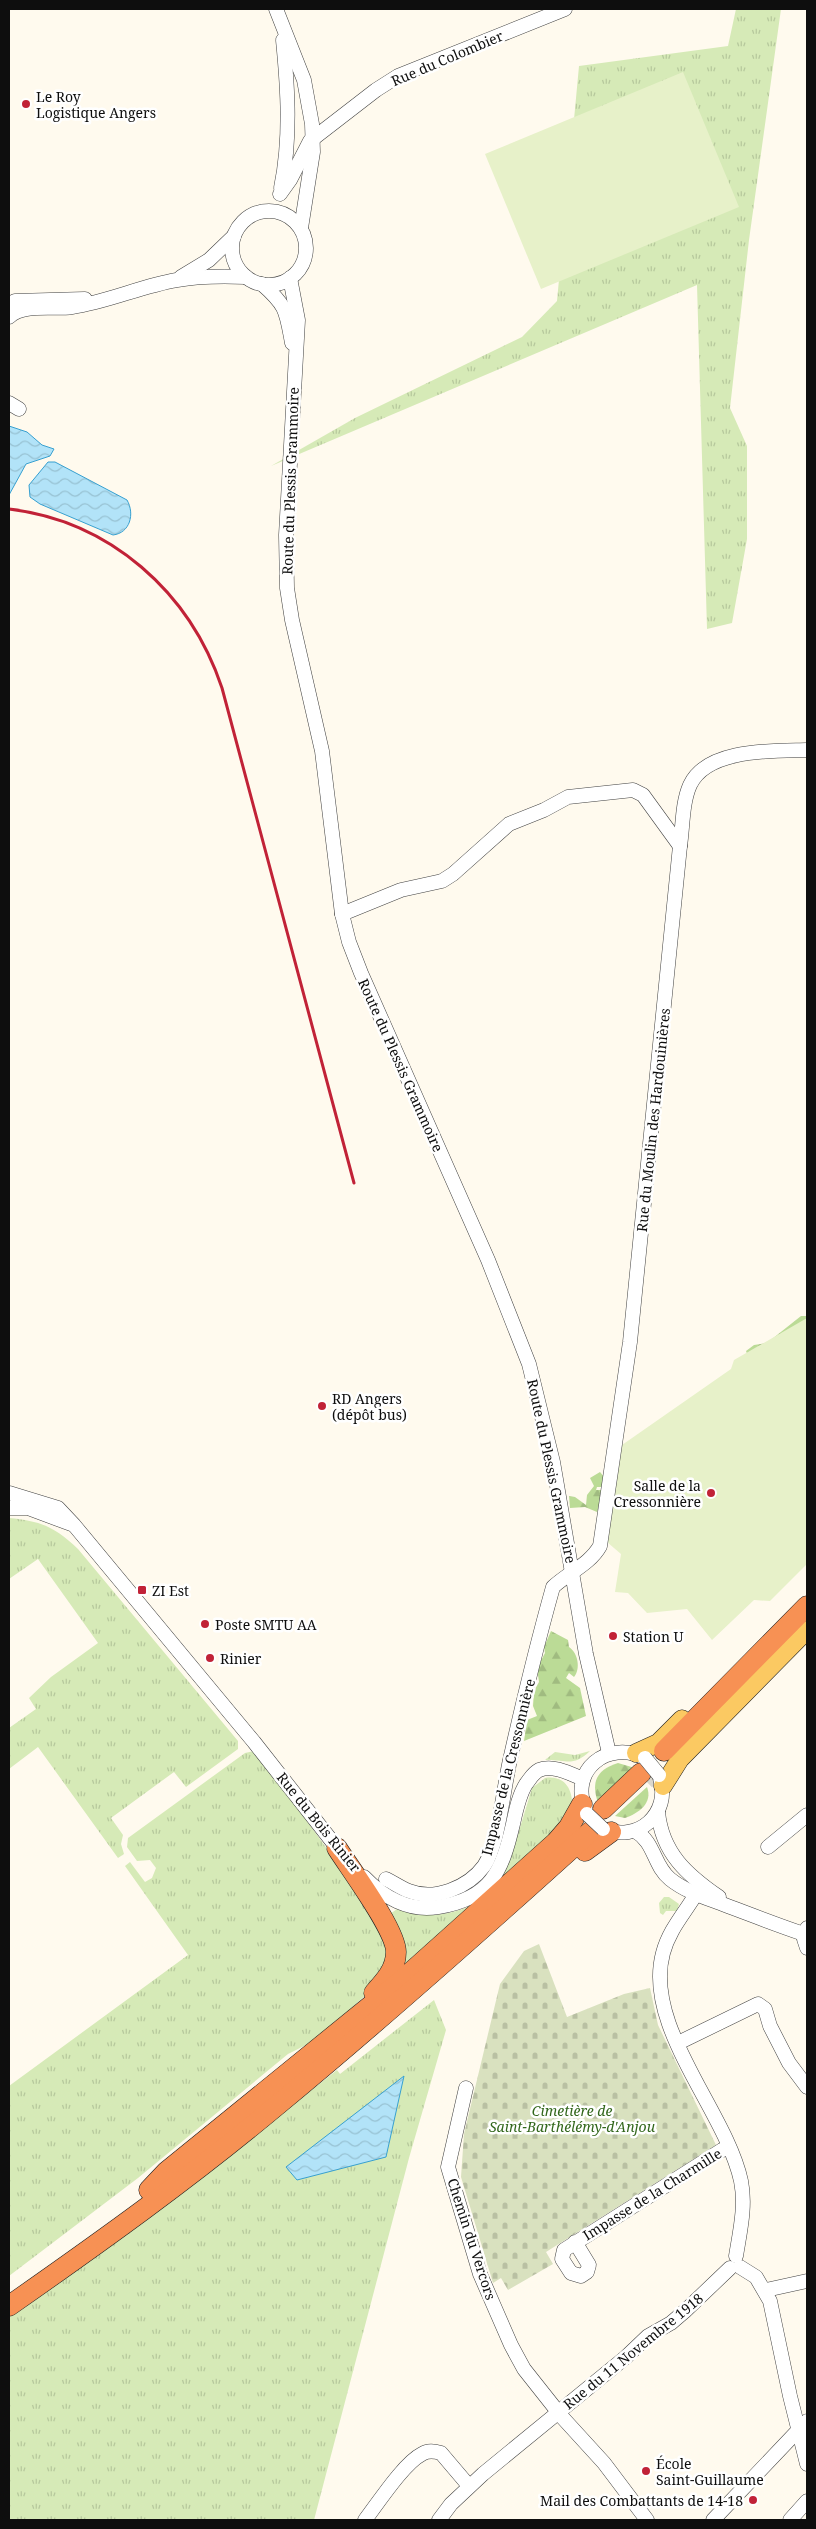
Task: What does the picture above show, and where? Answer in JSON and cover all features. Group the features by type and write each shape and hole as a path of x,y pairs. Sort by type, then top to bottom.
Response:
{"highway":[{"path":"653,1767 807,1606"},
{"path":"9,2290 67,2251 265,2104 360,2027 596,1820 807,1617"},
{"path":"149,2190 166,2172 317,2047 401,1981 529,1867 569,1827 596,1820"},
{"path":"9,2306 142,2210 274,2108 288,2103 392,2020 494,1934 588,1848 596,1820"},
{"path":"317,2047 386,1979 393,1967 396,1954 395,1942 388,1926 337,1848"}],"main road":[{"path":"807,1595 658,1743 653,1767 680,1759 807,1630"}],"street":[{"path":"9,318 25,310 72,307 105,300 176,280 216,275 246,277 262,284 272,285 290,278 297,272 306,255 301,228 304,199 312,165 313,139 304,80 276,9"},
{"name":"Rue du Colombier","path":"268,211 290,180 301,157 313,139 376,90 398,76 565,9"},
{"path":"280,194 288,134 288,84 281,25"},
{"path":"176,280 209,260 234,236 247,218 268,211 286,215 301,228"},
{"path":"234,236 233,258 246,277"},
{"name":"Route du Plessis Grammoire","path":"290,278 298,320 286,535 287,588 292,620 322,751 342,914 361,973 518,1332 542,1411 573,1570 586,1654 610,1753"},
{"name":"Route du Plessis Grammoire","path":"262,284 280,300 286,314 295,358"},
{"path":"9,304 15,301 65,298 105,300"},
{"name":"Rue du Moulin des Hardouinières","path":"573,1570 593,1558 600,1546 630,1342 680,846 687,794 691,782 699,774 727,757 745,752 807,750"},
{"path":"342,914 401,890 442,881 453,874 509,824 544,810 568,796 633,790 643,795 680,846"},
{"name":"Rue du Bois Rinier","path":"9,1493 58,1508 74,1525 254,1742 337,1848 382,1894 412,1907 428,1909 447,1906 480,1892 494,1878 505,1857 517,1805 524,1787 532,1775 539,1770 548,1768 560,1770 583,1779"},
{"path":"9,1508 28,1508 74,1525"},
{"name":"Impasse de la Cressonnière","path":"386,1879 409,1892 428,1895 448,1892 465,1882 484,1866 497,1828 511,1757 553,1587 573,1570"},
{"path":"635,1832 648,1824 658,1812 662,1800 653,1767 622,1751 610,1753 598,1759 589,1768 583,1779 581,1791 596,1820 635,1832 649,1842 655,1860 670,1879 696,1894 768,1923 806,1930 807,1948"},
{"path":"658,1812 664,1841 682,1867 705,1887 741,1911"},
{"path":"768,1847 807,1815"},
{"path":"696,1894 672,1929 662,1955 661,1986 663,2001 678,2043 738,2168 744,2200 735,2264 752,2274 766,2290 772,2306 790,2396 803,2425 807,2464"},
{"path":"678,2043 739,2014 754,2004 761,2005 765,2009 770,2026 788,2063 807,2087"},
{"name":"Chemin du Vercors","path":"466,2088 448,2167 480,2274 511,2345 524,2369 558,2412 604,2463 647,2520"},
{"name":"Impasse de la Charmille","path":"576,2242 729,2147"},
{"name":"Rue du 11 Novembre 1918","path":"439,2520 469,2486 648,2336 678,2317 735,2264"},
{"path":"766,2290 807,2281"},
{"path":"715,2520 803,2425"},
{"path":"365,2520 403,2471 423,2453 435,2451 441,2453 469,2486"},
{"path":"790,2520 807,2501"}],"green space":[{"path":"736,9 781,9 749,240 730,408 747,446 747,539 732,623 707,629 697,285 271,466 355,418 522,337 557,301 579,66 728,46"},
{"path":"683,72 739,207 541,289 485,154"},
{"path":"801,1316 807,1316 807,1338 749,1359 746,1351 754,1345 767,1343"},
{"name":"Salle de la Cressonnière","path":"807,1318 807,1564 770,1601 754,1600 712,1640 687,1609 647,1613 628,1593 615,1592 621,1554 607,1542 622,1445 731,1369 734,1360"},
{"path":"600,1472 606,1479 603,1487 597,1487 596,1490 602,1490 603,1495 597,1512 585,1507 570,1508 569,1496 575,1497 586,1505 587,1495 594,1486 590,1478"},
{"path":"9,1518 47,1526 62,1535 78,1549 238,1741 238,1749 186,1787 174,1772 111,1818 123,1835 121,1844 124,1854 118,1858 38,1747 9,1769 9,1728 36,1709 29,1698 51,1677 98,1643 38,1559 9,1579"},
{"path":"551,1631 568,1640 569,1647 575,1653 578,1661 576,1674 574,1677 569,1673 566,1678 580,1688 586,1716 524,1741 527,1720 537,1716 533,1706 534,1691 539,1682 537,1668 545,1653 544,1647"},
{"path":"254,1751 261,1757 381,1924 390,1959 370,1991 343,2016 310,2043 288,2054 138,2178 9,2276 9,2086 188,1955 125,1866 130,1862 145,1882 152,1878 156,1868 150,1860 137,1861 127,1847 128,1838 245,1753"},
{"path":"590,1751 584,1756 569,1762 545,1760 555,1752 575,1755"},
{"path":"618,1763 635,1768 598,1803 595,1789 597,1778 605,1769"},
{"path":"545,1778 561,1780 570,1790 572,1812 570,1819 501,1878 512,1854 532,1788"},
{"path":"647,1787 648,1798 644,1807 625,1818 615,1816"},
{"path":"664,1897 669,1897 679,1904 677,1911 666,1911 663,1915 660,1913 659,1903"},
{"path":"470,1906 397,1976 390,1914 397,1909 434,1915 461,1910"},
{"name":"Cimetière de Saint-Barthélémy-d'Anjou","path":"539,1944 567,2017 624,1994 650,1988 658,2025 716,2145 546,2252 553,2264 508,2290 501,2278 493,2283 461,2177 464,2134 500,1984 524,1951"},
{"path":"434,2000 446,2030 409,2158 314,2520 9,2520 9,2315 201,2177 337,2070 340,2074"}],"water":[{"path":"9,426 27,432 42,445 54,449 50,456 26,464 9,495"},
{"path":"48,462 55,462 127,500 131,517 127,527 113,535 40,504 30,497 29,485"},
{"path":"404,2076 386,2157 297,2180 286,2167"}],"tunnel":[{"path":"645,1780 668,1758"}],"railway":[{"path":"9,509 46,516 80,529 112,546 141,567 167,592 189,621 208,653 222,688 354,1183"}],"place":[{"name":"Le Roy Logistique Angers","path":"26,104"},
{"name":"RD Angers (dépôt bus)","path":"322,1406"},
{"name":"Salle de la Cressonnière","path":"711,1493"},
{"name":"ZI Est","path":"142,1590"},
{"name":"Poste SMTU AA","path":"205,1624"},
{"name":"Station U","path":"613,1636"},
{"name":"Rinier","path":"210,1658"},
{"name":"École Saint-Guillaume","path":"646,2471"},
{"name":"Mail des Combattants de 14-18","path":"753,2500"}]}
